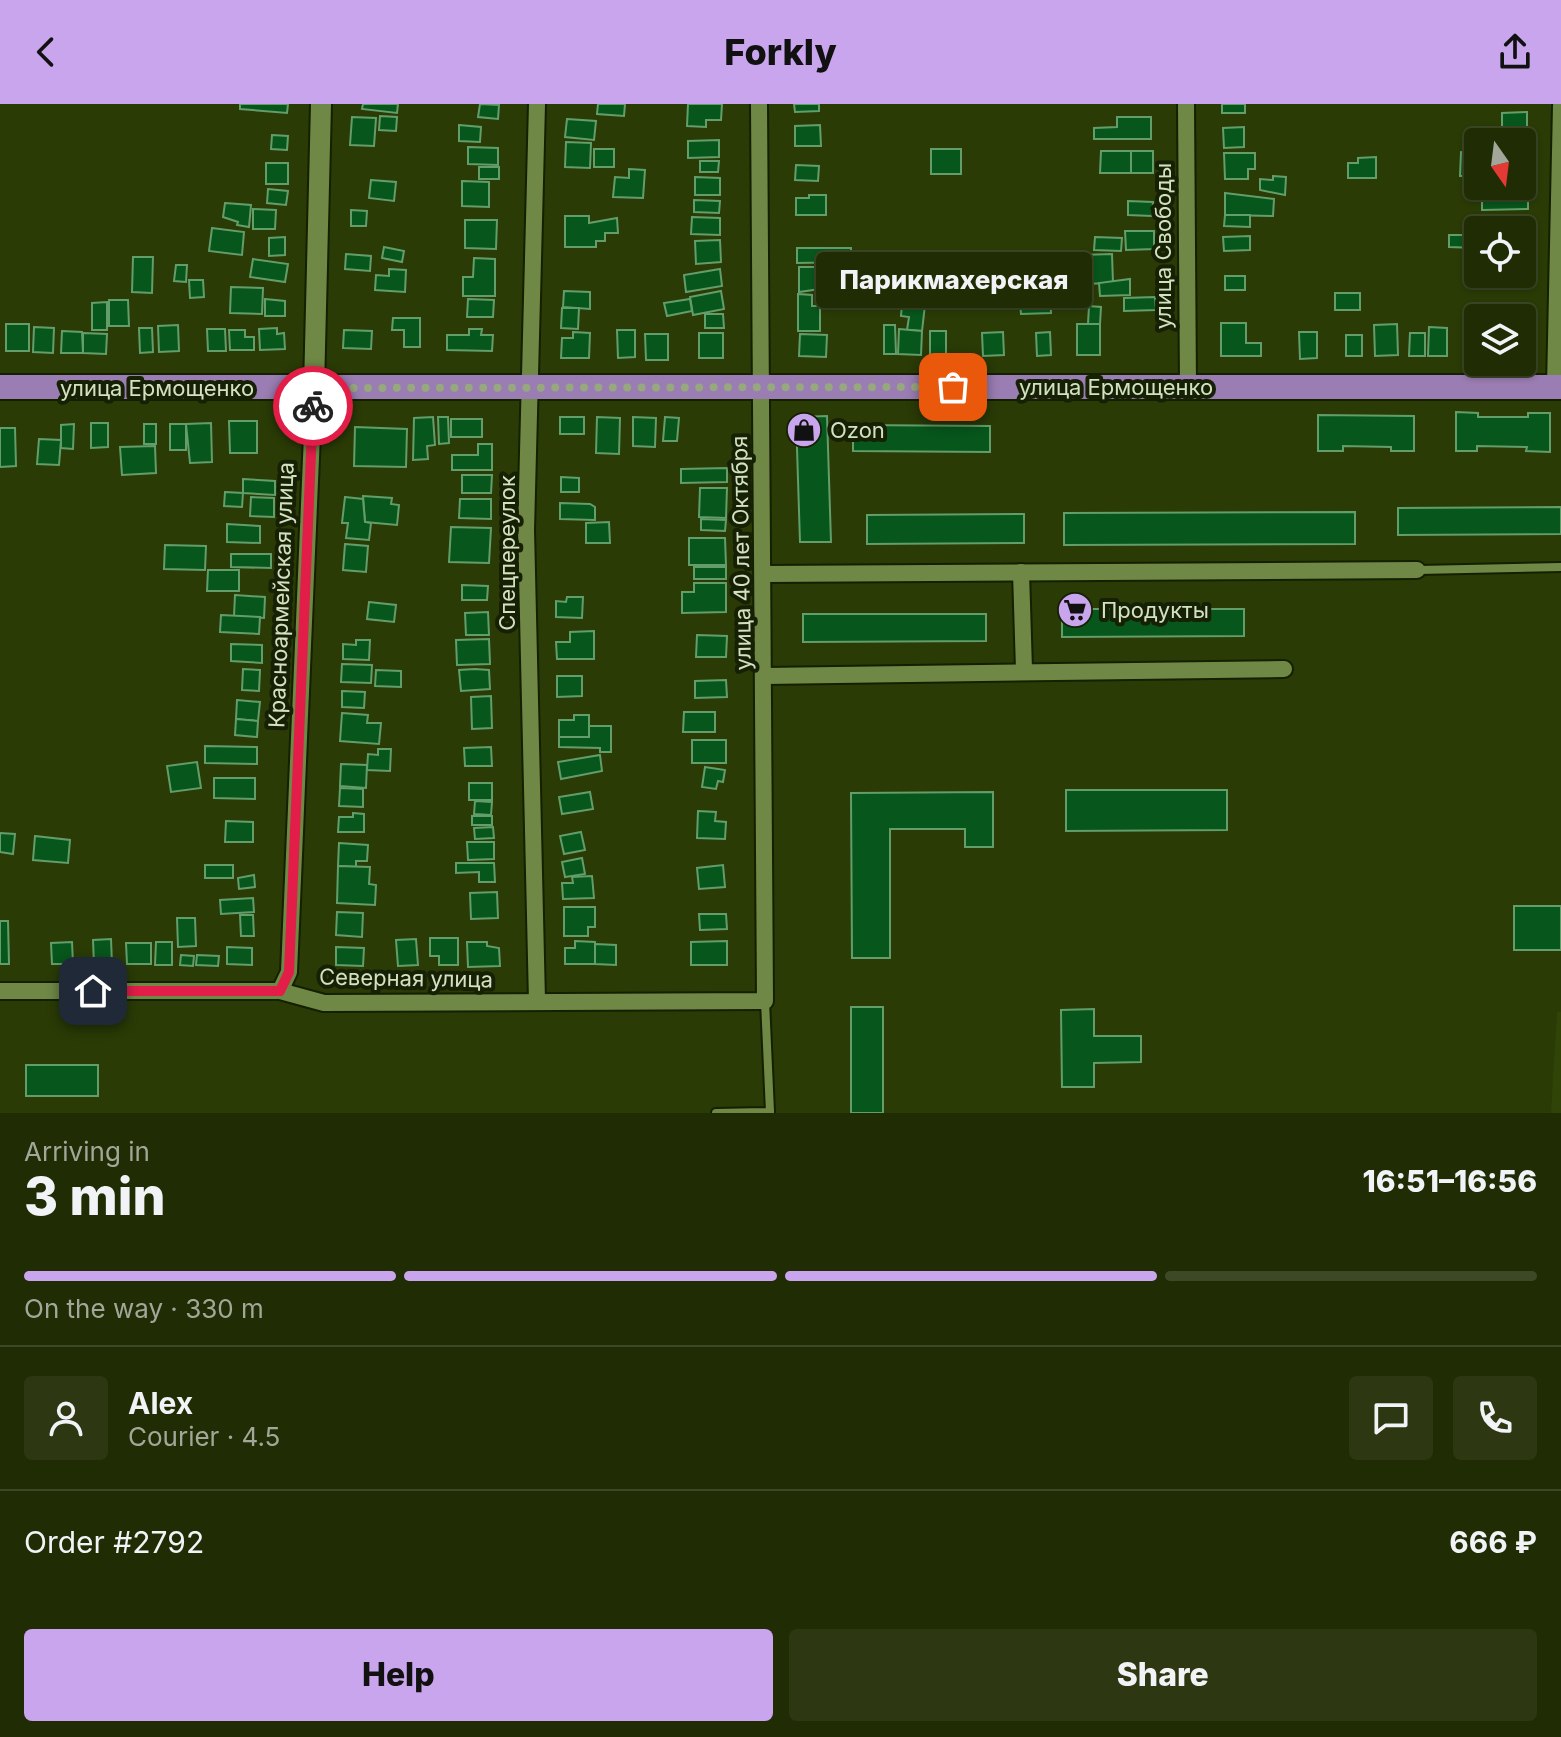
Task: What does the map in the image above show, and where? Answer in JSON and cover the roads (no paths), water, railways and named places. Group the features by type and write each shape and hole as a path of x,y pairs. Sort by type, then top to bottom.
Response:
{"highway":[{"name":"улица Ермощенко","path":"0,387 1558,387"}],"street":[{"name":"Красноармейская улица","path":"280,991 289,972 314,388 321,104"},
{"name":"Спецпереулок","path":"537,104 526,530 537,1001"},
{"name":"улица 40 лет Октября","path":"759,104 765,1001"},
{"name":"улица Свободы","path":"1186,104 1188,387"},
{"path":"1558,387 1561,106"},
{"path":"763,574 1417,570"},
{"path":"1021,572 1024,670"},
{"path":"764,676 1024,670 1284,669"},
{"name":"Северная улица","path":"0,991 280,991 324,1003 765,1001"}],"lane":[{"path":"1417,570 1561,567"},
{"path":"716,1113 770,1113 765,1001"}],"place":[{"name":"Парикмахерская","path":"953,387"},
{"name":"Ozon","path":"804,430"},
{"name":"Продукты","path":"1075,610"}]}
